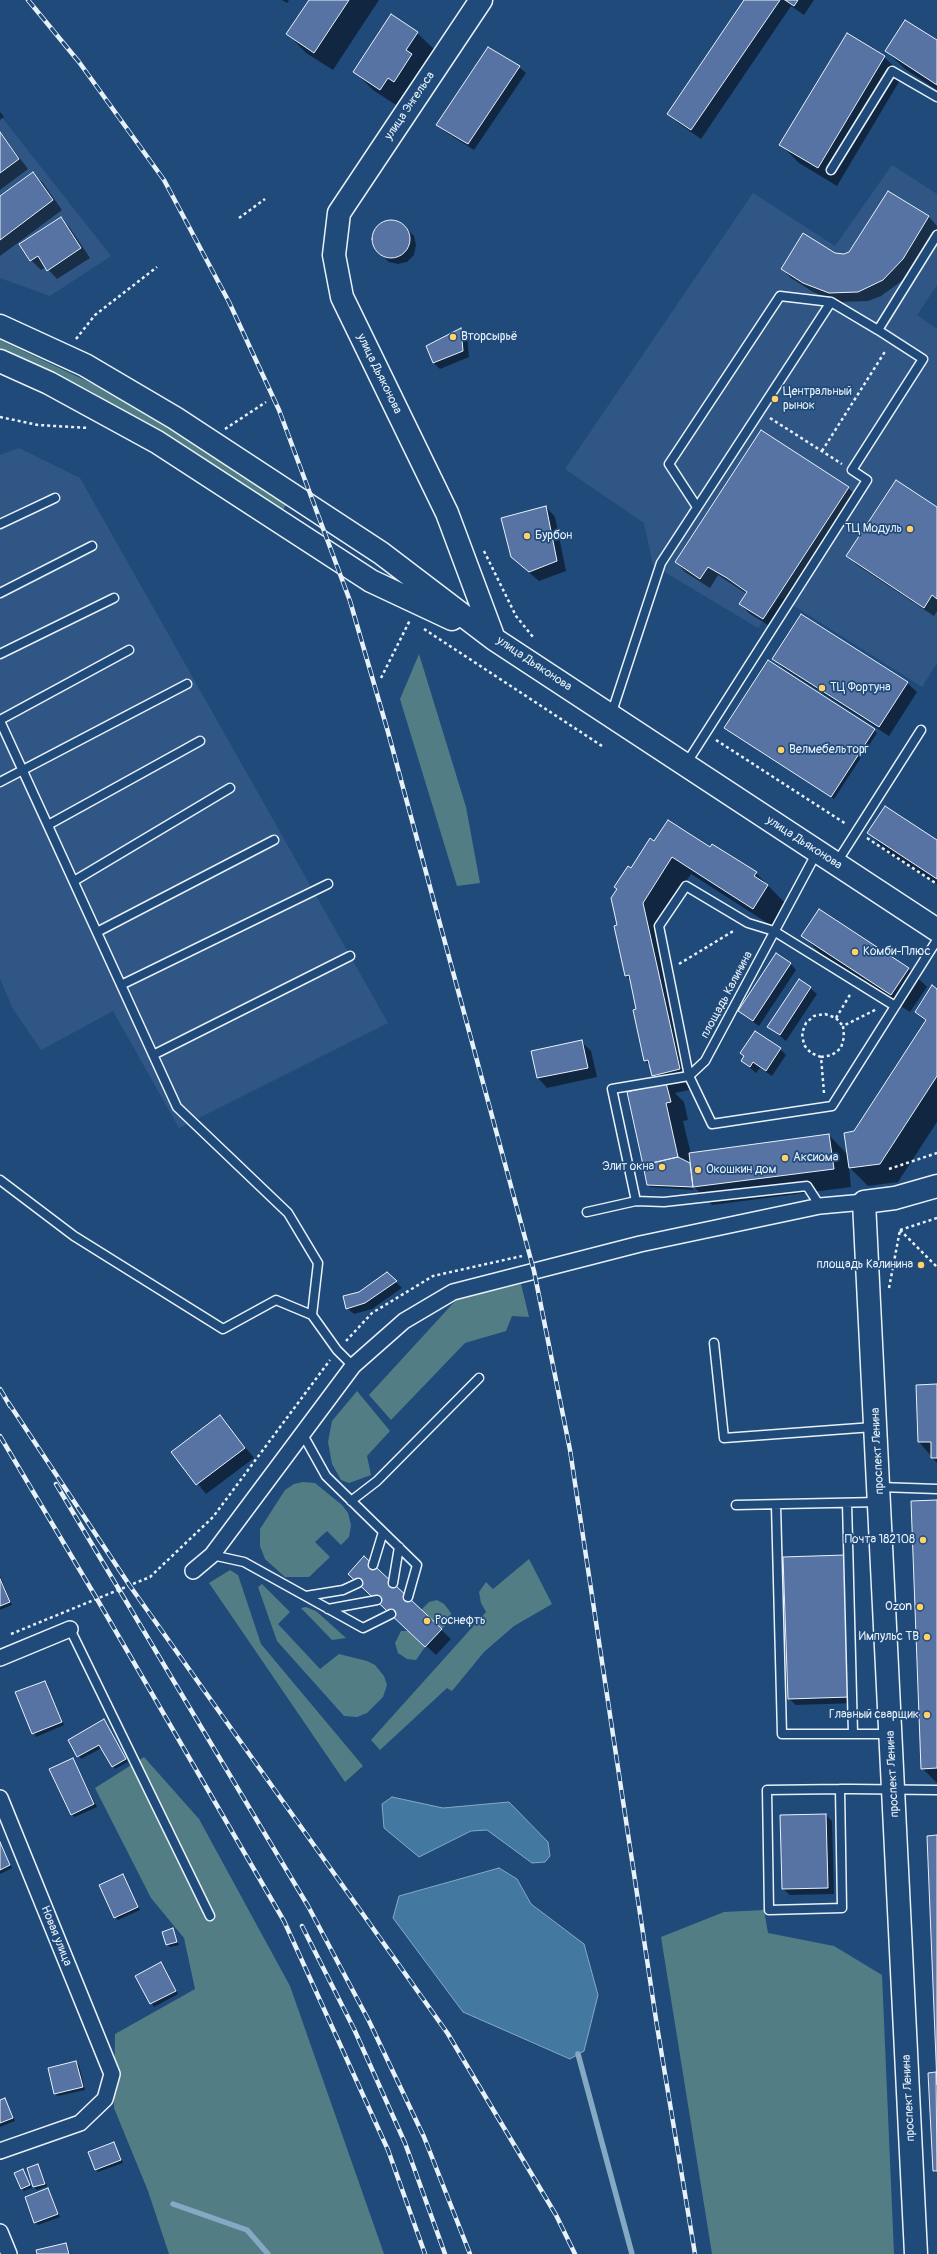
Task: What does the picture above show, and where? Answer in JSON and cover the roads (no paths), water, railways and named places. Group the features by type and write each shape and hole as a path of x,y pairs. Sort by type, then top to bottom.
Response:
{"main road":[{"name":"улица Энгельса","path":"339,213 481,0"},
{"name":"улица Дьяконова","path":"339,213 334,255 342,297 447,513 494,639 937,930"},
{"path":"0,326 85,365 175,418 381,553 494,639"},
{"path":"0,362 50,383 156,442 371,580 494,639"},
{"path":"864,1202 895,1198 937,1186"},
{"name":"проспект Ленина","path":"864,1202 892,1733 916,2254"}],"street":[{"path":"193,1572 212,1555 302,1432 353,1366 404,1321 453,1292 640,1244 820,1206 864,1202"},
{"path":"0,1658 70,1629"},
{"name":"Новая улица","path":"0,1798 112,2074 105,2099 80,2123 0,2151"},
{"path":"0,2232 9,2254"}],"lane":[{"path":"831,170 892,71 937,97"},
{"path":"878,330 937,235"},
{"path":"686,765 867,480 852,470 923,359 831,302 780,296 669,464 697,507"},
{"path":"611,716 661,563 831,302"},
{"path":"0,524 55,498"},
{"path":"0,593 92,546"},
{"path":"0,654 114,598"},
{"path":"129,650 0,721 177,1107 288,1213 318,1263 312,1315"},
{"path":"0,782 187,684"},
{"path":"836,864 921,730"},
{"path":"48,825 200,741"},
{"path":"74,881 230,788"},
{"path":"97,932 274,840"},
{"name":"площадь Калинина","path":"689,1076 705,1061 817,852"},
{"path":"121,985 328,884"},
{"path":"895,1006 774,931 748,923 686,886 659,926 689,1076 712,1124 832,1106 937,940"},
{"path":"154,1055 350,956"},
{"path":"636,1201 612,1089 689,1076"},
{"path":"0,1180 74,1236 223,1329 276,1300 312,1315 337,1350 353,1366"},
{"path":"587,1212 636,1201 664,1202 807,1186 820,1206"},
{"path":"714,1343 724,1438 876,1427"},
{"path":"351,1502 377,1481 479,1378"},
{"path":"302,1432 326,1476 417,1565 408,1597"},
{"path":"736,1505 847,1503 880,1495 937,1489"},
{"path":"847,1503 853,1734"},
{"path":"776,1505 782,1734 892,1733"},
{"path":"373,1565 383,1532"},
{"path":"393,1583 399,1547"},
{"path":"212,1555 244,1562 363,1628 391,1614"},
{"path":"306,1596 343,1590 358,1583"},
{"path":"328,1609 377,1600"},
{"path":"70,1629 210,1916"},
{"path":"840,1789 842,1908 769,1910 767,1790 840,1789 894,1791 937,1790"}],"waterway":[{"path":"578,2054 632,2254"},
{"path":"173,2204 247,2230 268,2254"}],"railway":[{"path":"28,0 79,62 164,180 229,302 279,410 350,601 388,732 534,1271 570,1450 657,2026 695,2254"},
{"path":"0,1389 10,1406"},
{"path":"8,1402 130,1586 448,2034 556,2215 575,2254"},
{"path":"0,1436 97,1599 284,1921 388,2150 425,2254"},
{"path":"56,1484 308,1906 369,2021 424,2137 470,2254"},
{"path":"302,1926 354,2029 405,2143 445,2254"}],"place":[{"name":"Вторсырьё","path":"453,337"},
{"name":"Центральный рынок","path":"775,399"},
{"name":"ТЦ Модуль","path":"910,529"},
{"name":"Бурбон","path":"527,536"},
{"name":"ТЦ Фортуна","path":"822,688"},
{"name":"Велмебельторг","path":"781,750"},
{"name":"Комби-Плюс","path":"855,952"},
{"name":"Аксиома","path":"785,1158"},
{"name":"Элит окна","path":"662,1167"},
{"name":"Окошкин дом","path":"698,1170"},
{"name":"площадь Калинина","path":"921,1265"},
{"name":"Почта 182108","path":"923,1540"},
{"name":"Ozon","path":"920,1607"},
{"name":"Роснефть","path":"427,1621"},
{"name":"Импульс ТВ","path":"927,1637"},
{"name":"Главный сварщик","path":"927,1715"}]}
